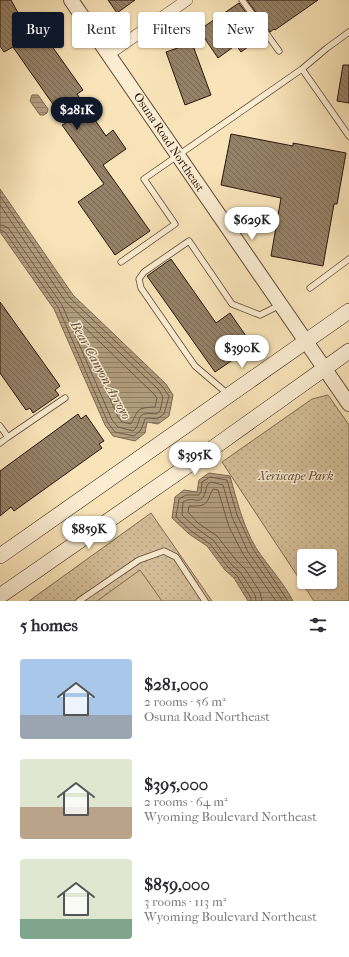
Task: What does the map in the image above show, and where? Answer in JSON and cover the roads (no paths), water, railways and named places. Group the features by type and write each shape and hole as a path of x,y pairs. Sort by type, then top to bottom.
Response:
{"main road":[{"path":"1,554 146,455 349,311"},
{"path":"0,596 213,448 349,351"}],"street":[{"name":"Osuna Road Northeast","path":"71,0 349,404"},
{"path":"109,54 187,0"}],"lane":[{"path":"242,0 279,50"},
{"path":"121,262 175,224 144,179 302,69 349,32"},
{"path":"302,69 349,136"},
{"path":"229,395 195,366 141,288 139,279 144,272 189,242 232,304 260,314 281,305"},
{"path":"310,288 349,259"},
{"path":"0,443 65,398"},
{"path":"0,426 8,437"},
{"path":"79,601 139,560 164,551 176,557 205,601"}],"water":[{"path":"32,95 38,95 48,109 47,113 40,115 30,101"},
{"name":"Bear Canyon Arroyo","path":"0,189 73,295 166,384 173,395 169,416 158,424 147,422 145,433 135,441 113,436 105,425 54,309 0,232"},
{"path":"209,473 230,476 251,540 285,587 293,601 248,601 234,578 225,570 207,546 189,534 172,518 175,497 184,490 197,492 199,480"}],"park label":[{"name":"Xeriscape Park","path":"296,476"}]}
